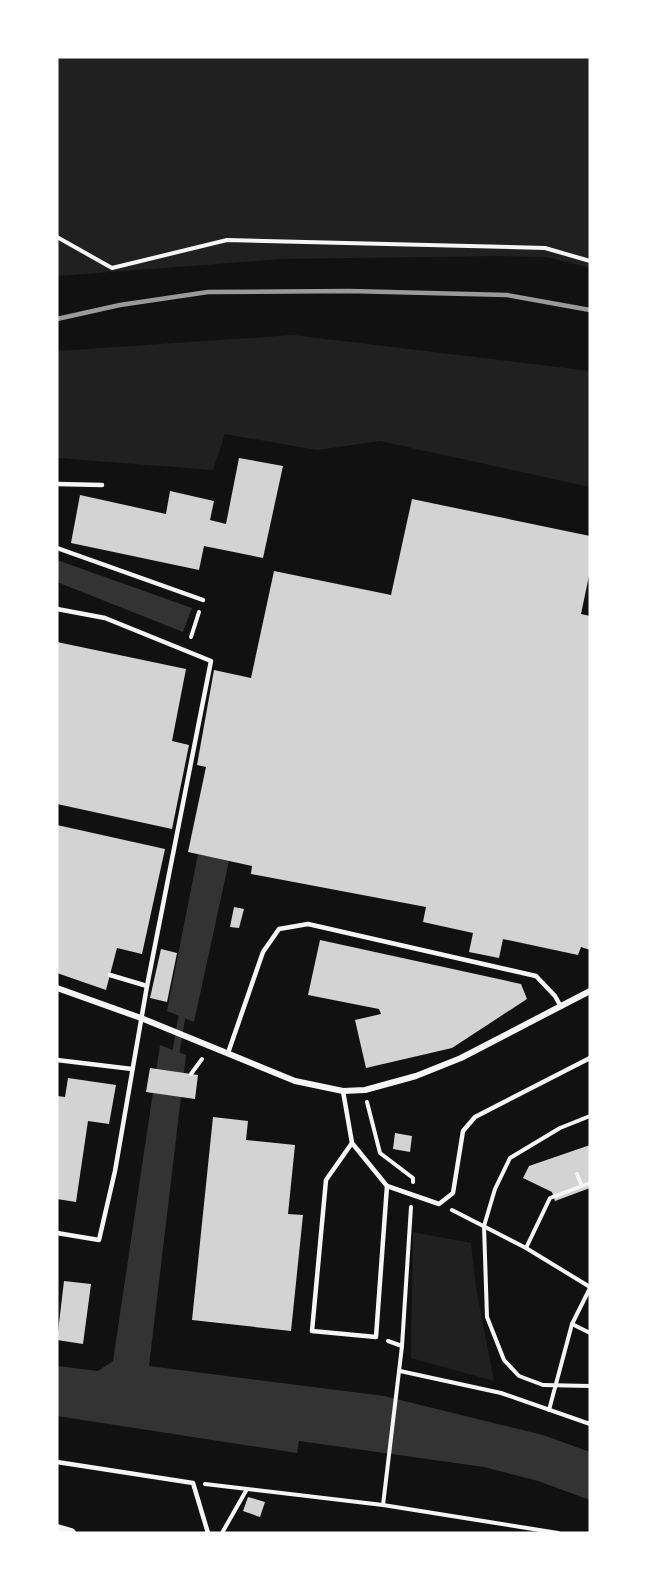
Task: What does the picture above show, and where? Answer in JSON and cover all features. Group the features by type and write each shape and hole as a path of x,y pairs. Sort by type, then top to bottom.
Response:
{"street":[{"path":"57,988 141,1018 295,1081 343,1091 365,1090 416,1076 462,1058 590,991"},
{"path":"57,1529 71,1533"}],"lane":[{"path":"57,484 102,485"},
{"path":"57,548 203,600"},
{"path":"57,609 105,618 211,661 147,986 115,1171 99,1240 57,1233"},
{"path":"228,1053 262,952 279,929 308,924 536,976 555,996 560,1005"},
{"path":"110,975 147,986"},
{"path":"343,1091 352,1143 387,1186 439,1204 453,1193 463,1131 475,1117 590,1058"},
{"path":"57,1060 132,1069"},
{"path":"352,1143 326,1180 312,1331 376,1337 387,1186"},
{"path":"57,1462 193,1483 208,1533"}],"path":[{"path":"57,237 112,268 227,240 545,248 590,261"},
{"path":"191,632 203,600"},
{"path":"590,1116 560,1128 510,1158 495,1189 484,1226 487,1317 496,1345 504,1360 519,1376 553,1386 590,1386"},
{"path":"577,1174 582,1186"},
{"path":"526,1248 550,1198 590,1183"},
{"path":"439,1204 526,1248 590,1287 572,1324 553,1386 549,1410"},
{"path":"572,1324 590,1333"},
{"path":"383,1505 399,1371 501,1393 590,1424"},
{"path":"193,1483 383,1505 558,1533"},
{"path":"222,1533 247,1489"}],"shaded area":[{"path":"57,57 590,57 590,268 547,257 281,259 57,276"},
{"path":"293,335 590,371 590,487 380,441 317,450 225,434 213,470 57,458 57,351"},
{"path":"57,560 192,608 183,632 57,582"},
{"path":"198,854 229,861 194,1022 167,1011"},
{"path":"160,1045 186,1055 149,1366 384,1396 543,1435 590,1452 590,1500 538,1481 484,1467 299,1441 297,1453 57,1416 57,1366 98,1371 113,1361"},
{"path":"413,1232 471,1243 476,1288 494,1381 411,1358"}],"building":[{"path":"239,458 283,466 263,558 204,546 199,570 71,543 80,495 166,514 170,491 214,501 210,520 226,524"},
{"path":"412,499 590,536 590,571 581,614 590,616 590,950 581,947 578,955 503,939 499,958 469,952 473,933 423,922 426,907 251,874 252,866 188,852 206,767 197,765 214,670 251,678 274,571 391,595"},
{"path":"57,642 186,669 172,741 189,745 172,829 57,804"},
{"path":"57,825 165,849 142,954 117,948 106,990 57,973"},
{"path":"234,907 244,909 239,928 230,927"},
{"path":"320,940 521,984 527,999 452,1048 366,1068 355,1020 381,1014 379,1009 308,995"},
{"path":"161,949 177,953 167,1002 150,998"},
{"path":"150,1068 198,1075 195,1099 146,1092"},
{"path":"68,1078 116,1085 109,1124 88,1121 76,1202 57,1199 57,1096 65,1097"},
{"path":"213,1117 248,1121 246,1140 295,1145 288,1214 303,1215 291,1331 192,1320"},
{"path":"395,1133 412,1136 410,1152 393,1149"},
{"path":"590,1145 590,1188 555,1201 552,1192 523,1178 529,1166"},
{"path":"64,1281 91,1284 83,1344 57,1340"},
{"path":"248,1497 265,1502 260,1517 243,1511"}],"waterway":[{"path":"175,1058 183,1010"}],"railway":[{"path":"57,319 120,305 208,292 349,291 507,295 590,310"}]}
